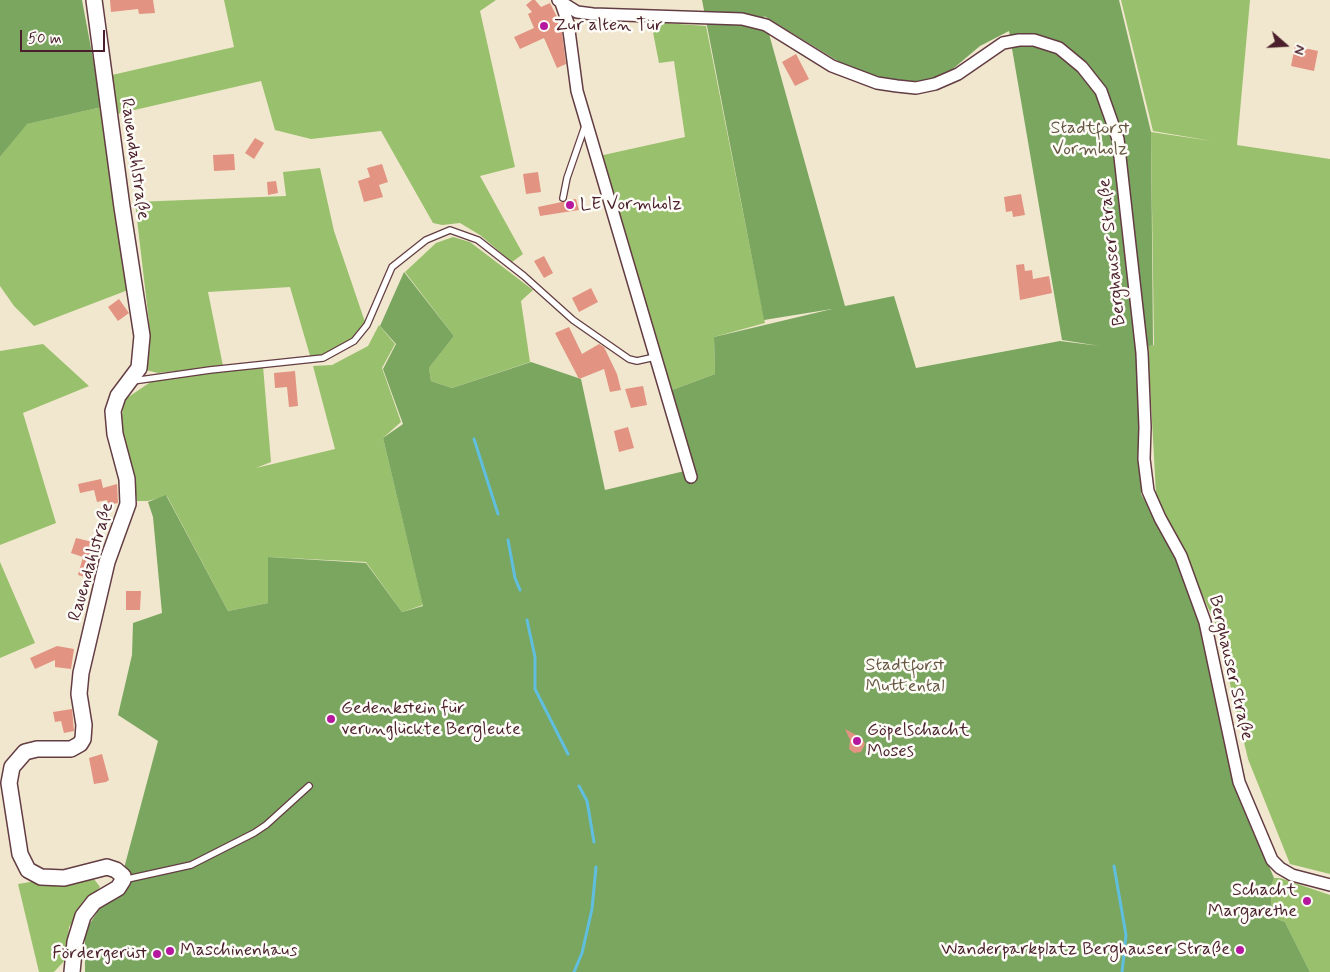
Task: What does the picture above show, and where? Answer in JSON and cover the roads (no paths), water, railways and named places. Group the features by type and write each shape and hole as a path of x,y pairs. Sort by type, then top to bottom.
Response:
{"street":[{"name":"Rauendahlstraße","path":"94,0 122,207 142,336 139,368 118,396 113,412 115,434 127,479 128,504 107,562 81,673 79,694 84,734 80,744 72,749 37,749 25,752 12,767 9,783 20,854 28,870 41,877 64,878 107,867 121,873 123,880"},
{"path":"560,1 568,24 577,91 691,477"},
{"name":"Berghauser Straße","path":"560,1 577,12 593,14 706,16 750,21 772,28 832,66 877,83 898,86 916,88 935,84 958,74 1003,43 1019,40 1034,40 1059,48 1082,68 1102,92 1118,139 1142,352 1145,427 1144,459 1148,491 1160,518 1181,556 1205,622 1238,782 1272,860 1280,868 1292,875 1330,885"},
{"path":"72,972 75,942 83,916 94,902 118,888 123,880"}],"lane":[{"path":"563,198 567,178 586,123"},
{"path":"130,382 210,370 323,358 354,341 367,326 392,266 426,240 450,230 478,240 524,276 573,320 629,359 644,360 656,356"},
{"path":"123,880 191,865 266,825 309,786"}],"waterway":[{"path":"474,439 498,514"},
{"path":"508,540 515,578 520,590"},
{"path":"527,620 535,657 535,689 568,754"},
{"path":"579,786 587,801 594,842"},
{"path":"1114,866 1126,935 1122,972"},
{"path":"574,972 582,953 592,909 596,867"}],"place":[{"name":"Zur alten Tür","path":"544,26"},
{"name":"LE Vormholz","path":"570,205"},
{"name":"Gedenkstein für verunglückte Bergleute","path":"331,719"},
{"name":"Göpelschacht Moses","path":"857,741"},
{"name":"Schacht Margarethe","path":"1307,901"},
{"name":"Wanderparkplatz Berghauser Straße","path":"1240,950"},
{"name":"Maschinenhaus","path":"170,951"},
{"name":"Fördergerüst","path":"157,954"}],"park label":[{"name":"Stadtforst Vormholz","path":"1090,139"},
{"name":"Stadtforst Muttental","path":"905,676"}]}
